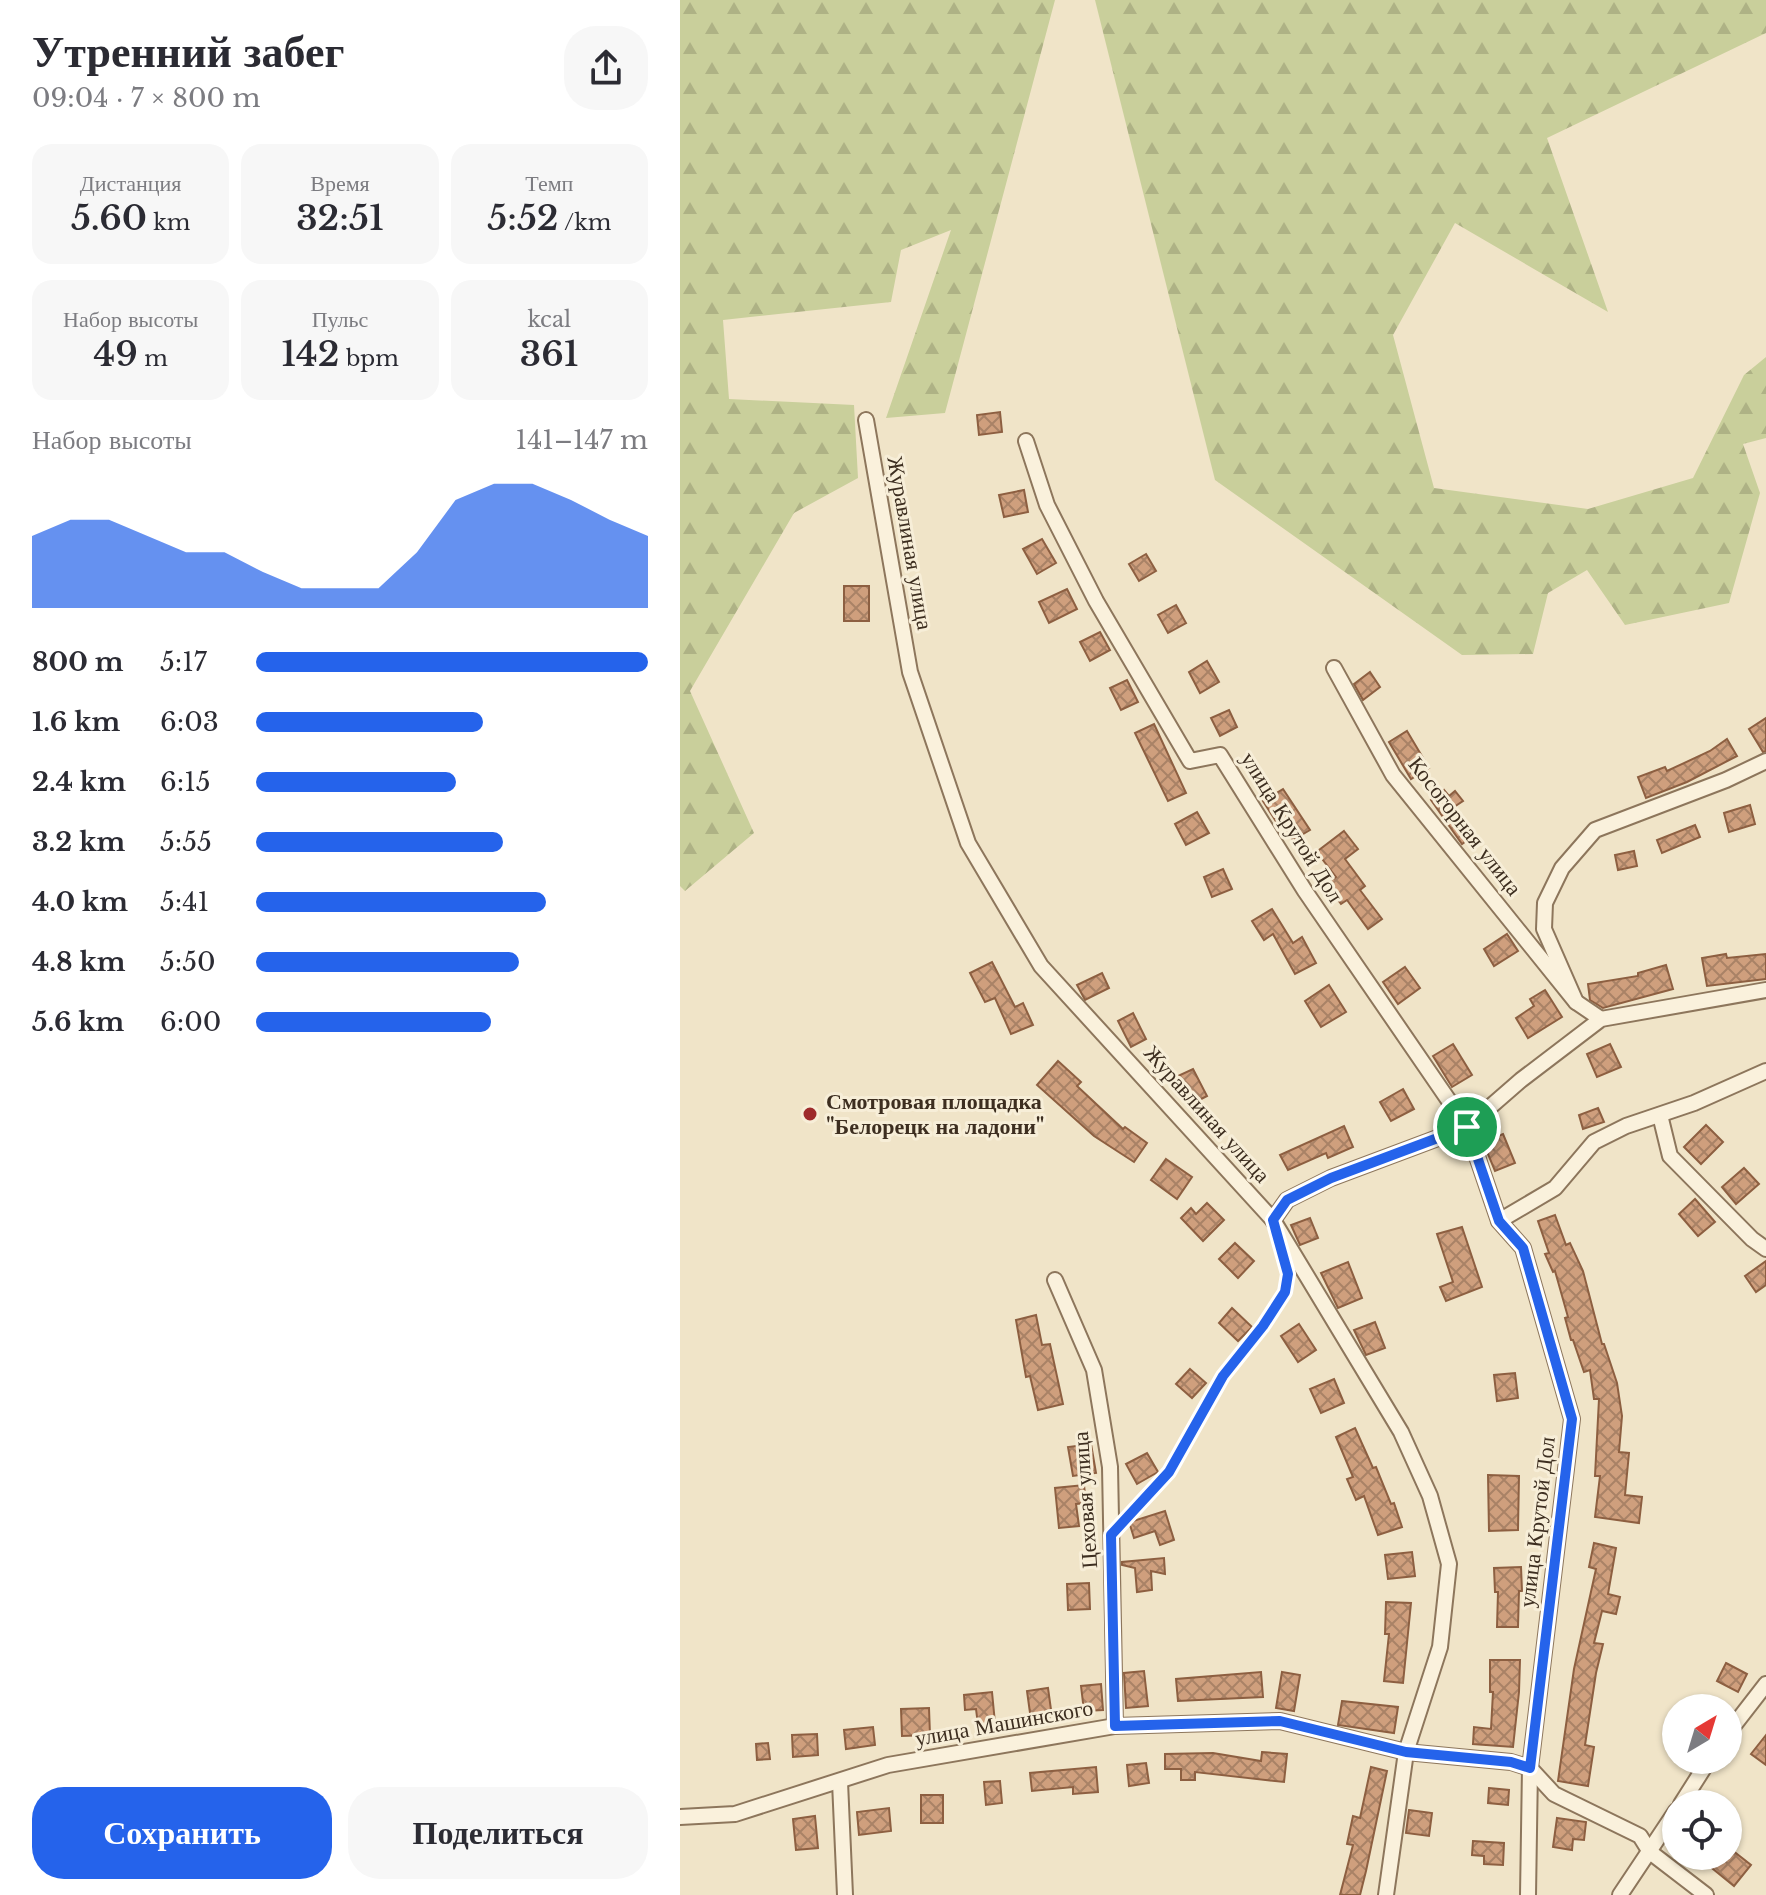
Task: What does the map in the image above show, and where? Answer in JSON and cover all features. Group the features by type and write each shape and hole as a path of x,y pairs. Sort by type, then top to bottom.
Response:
{"street":[{"name":"Журавлиная улица","path":"866,420 910,672 968,843 1041,966 1273,1220 1401,1432 1430,1496 1449,1564 1440,1647 1406,1752 1386,1895"},
{"name":"улица Крутой Дол","path":"1026,441 1047,505 1061,533 1096,601 1190,761 1220,755 1305,891 1467,1127 1499,1221 1523,1248 1572,1419 1530,1768 1528,1895"},
{"name":"Косогорная улица","path":"1334,668 1393,775 1576,1002 1601,1019"},
{"path":"1576,1002 1544,929 1545,903 1562,868 1595,830 1726,780 1766,761"},
{"path":"1273,1220 1287,1200 1331,1178 1467,1127 1521,1080 1601,1019 1766,990"},
{"path":"1499,1221 1555,1188 1594,1142 1626,1126 1766,1071"},
{"path":"1660,1115 1670,1156 1752,1239 1766,1249"},
{"name":"Цеховая улица","path":"1055,1280 1094,1370 1110,1467 1115,1726"},
{"path":"1742,1715 1766,1684"},
{"name":"улица Машинского","path":"680,1817 735,1814 888,1765 1115,1726 1280,1721 1406,1752 1511,1762 1530,1768"},
{"path":"1530,1768 1554,1794 1640,1836 1650,1852 1706,1895"},
{"path":"840,1782 845,1895"},
{"path":"1620,1895 1662,1833"}],"lane":[{"path":"1111,1535 1169,1472 1223,1376 1263,1326 1285,1292 1288,1274 1273,1220"}],"green space":[{"path":"680,0 1055,0 945,413 886,418 951,230 901,250 891,302 723,320 729,399 854,405 858,478 794,513 690,691 754,833 685,891 680,886"},
{"path":"1095,0 1766,0 1766,33 1547,138 1608,312 1455,223 1393,335 1434,488 1588,509 1693,478 1744,375 1766,357 1766,438 1743,444 1760,493 1729,603 1625,625 1587,570 1548,593 1533,654 1462,655 1215,480"}],"building":[{"path":"1000,412 1002,432 979,435 977,415"},
{"path":"1024,490 1028,512 1004,517 999,495"},
{"path":"1042,539 1056,563 1037,574 1023,549"},
{"path":"1146,554 1156,571 1139,581 1129,564"},
{"path":"844,586 869,586 869,621 844,621"},
{"path":"1067,589 1077,609 1049,623 1039,602"},
{"path":"1176,605 1186,623 1168,633 1158,615"},
{"path":"1100,632 1110,650 1090,661 1080,642"},
{"path":"1207,661 1219,682 1200,693 1189,672"},
{"path":"1370,672 1380,687 1363,700 1354,684"},
{"path":"1127,680 1138,702 1121,710 1110,688"},
{"path":"1229,710 1237,727 1220,736 1211,718"},
{"path":"1766,718 1766,751 1763,752 1749,729"},
{"path":"1154,724 1186,793 1168,801 1135,733"},
{"path":"1407,731 1429,768 1411,779 1389,742"},
{"path":"1727,739 1737,756 1687,782 1646,798 1638,777 1665,767 1667,771 1710,751"},
{"path":"1283,789 1310,830 1293,840 1263,801"},
{"path":"1444,790 1449,796 1455,791 1463,801 1454,807 1474,835 1462,844 1431,800"},
{"path":"1750,805 1755,824 1729,832 1724,813"},
{"path":"1197,812 1209,833 1186,845 1175,824"},
{"path":"1695,825 1700,837 1662,853 1657,840"},
{"path":"1344,831 1358,849 1345,859 1365,886 1360,890 1382,919 1368,929 1347,900 1341,904 1326,884 1336,877 1319,855 1319,850"},
{"path":"1634,851 1637,866 1618,870 1615,855"},
{"path":"1223,869 1232,889 1212,897 1204,877"},
{"path":"1272,909 1293,943 1302,937 1316,963 1295,974 1273,934 1264,940 1252,921"},
{"path":"1507,934 1518,951 1494,966 1484,949"},
{"path":"1726,954 1727,958 1766,954 1766,979 1707,986 1702,958"},
{"path":"992,962 1015,1007 1023,1003 1033,1025 1011,1034 995,998 985,1002 970,973"},
{"path":"1666,965 1673,989 1603,1008 1590,1000 1588,984 1638,976 1638,973"},
{"path":"1405,967 1420,988 1398,1004 1383,982"},
{"path":"1102,973 1109,988 1085,1000 1077,985"},
{"path":"1329,985 1346,1012 1321,1027 1305,1001"},
{"path":"1545,990 1562,1017 1528,1038 1516,1018 1534,1006 1530,999"},
{"path":"1133,1013 1146,1039 1131,1047 1118,1021"},
{"path":"1453,1044 1472,1075 1452,1087 1433,1056"},
{"path":"1610,1044 1621,1067 1597,1077 1587,1054"},
{"path":"1058,1061 1081,1082 1077,1086 1123,1129 1125,1127 1147,1143 1134,1162 1094,1136 1037,1085"},
{"path":"1193,1069 1207,1096 1192,1104 1178,1076"},
{"path":"1403,1089 1414,1109 1391,1121 1380,1102"},
{"path":"1598,1108 1604,1122 1583,1129 1579,1115"},
{"path":"1706,1125 1723,1142 1701,1164 1684,1147"},
{"path":"1344,1126 1353,1147 1328,1158 1326,1153 1288,1170 1280,1155"},
{"path":"1503,1134 1515,1163 1495,1171 1483,1142"},
{"path":"1166,1159 1192,1177 1177,1199 1151,1180"},
{"path":"1744,1168 1759,1184 1736,1204 1722,1187"},
{"path":"1695,1199 1715,1222 1698,1236 1679,1214"},
{"path":"1207,1203 1224,1220 1203,1241 1181,1218 1191,1208 1196,1214"},
{"path":"1555,1215 1566,1245 1570,1243 1583,1271 1602,1344 1617,1383 1622,1416 1619,1452 1629,1453 1625,1495 1642,1497 1639,1523 1595,1517 1600,1476 1595,1476 1599,1399 1594,1399 1590,1370 1584,1372 1571,1340 1555,1271 1545,1254 1549,1253 1538,1221"},
{"path":"1310,1218 1318,1238 1300,1245 1291,1225"},
{"path":"1462,1227 1482,1287 1446,1301 1440,1287 1453,1282 1437,1234"},
{"path":"1235,1243 1254,1261 1238,1278 1219,1259"},
{"path":"1766,1261 1766,1285 1756,1292 1745,1276"},
{"path":"1348,1262 1362,1298 1338,1308 1321,1273"},
{"path":"1232,1308 1252,1327 1238,1341 1219,1323"},
{"path":"1036,1315 1042,1345 1050,1344 1063,1404 1038,1410 1030,1376 1026,1377 1016,1320"},
{"path":"1375,1322 1385,1348 1366,1355 1354,1330"},
{"path":"1299,1324 1316,1350 1298,1362 1281,1336"},
{"path":"1190,1369 1206,1383 1192,1398 1176,1384"},
{"path":"1515,1373 1518,1398 1497,1401 1494,1375"},
{"path":"1334,1379 1344,1403 1321,1413 1310,1389"},
{"path":"1355,1428 1391,1504 1394,1503 1402,1527 1378,1535 1364,1496 1356,1500 1347,1479 1353,1477 1336,1437"},
{"path":"1091,1444 1096,1473 1073,1476 1068,1447"},
{"path":"1147,1453 1158,1472 1137,1484 1126,1464"},
{"path":"1488,1475 1519,1476 1518,1530 1489,1531"},
{"path":"1084,1485 1086,1503 1076,1504 1079,1526 1059,1528 1055,1488"},
{"path":"1165,1511 1174,1540 1160,1545 1155,1531 1134,1538 1130,1525 1133,1521"},
{"path":"1594,1543 1616,1548 1608,1594 1620,1597 1616,1614 1602,1611 1594,1643 1603,1644 1585,1745 1594,1747 1588,1786 1558,1781 1574,1669 1596,1569 1589,1567"},
{"path":"1412,1552 1415,1576 1388,1579 1385,1555"},
{"path":"1164,1558 1165,1574 1151,1571 1152,1590 1137,1592 1135,1568 1122,1565 1122,1562"},
{"path":"1521,1567 1518,1627 1497,1627 1498,1592 1495,1592 1494,1568"},
{"path":"1089,1583 1090,1609 1068,1610 1067,1584"},
{"path":"1386,1602 1411,1603 1403,1683 1384,1681 1389,1634 1385,1634"},
{"path":"1490,1660 1520,1660 1513,1747 1473,1744 1474,1727 1491,1729 1493,1692 1490,1692"},
{"path":"1726,1663 1747,1674 1738,1692 1717,1681"},
{"path":"1144,1671 1148,1706 1126,1708 1124,1673"},
{"path":"1261,1672 1263,1697 1178,1701 1176,1679"},
{"path":"1282,1672 1300,1675 1294,1711 1276,1708"},
{"path":"1101,1684 1103,1710 1084,1711 1081,1686"},
{"path":"1048,1688 1052,1717 1031,1720 1027,1691"},
{"path":"992,1692 995,1723 978,1725 976,1709 965,1710 964,1695"},
{"path":"1342,1701 1398,1707 1394,1733 1338,1725"},
{"path":"929,1708 930,1735 902,1736 901,1709"},
{"path":"873,1727 875,1745 846,1749 844,1730"},
{"path":"817,1734 818,1755 793,1757 792,1735"},
{"path":"1766,1735 1766,1765 1751,1754"},
{"path":"768,1743 770,1759 757,1760 756,1744"},
{"path":"1262,1752 1287,1754 1284,1782 1195,1772 1195,1780 1181,1780 1181,1769 1165,1769 1165,1754 1213,1753 1261,1761"},
{"path":"1146,1763 1149,1783 1129,1786 1127,1765"},
{"path":"1096,1767 1098,1792 1073,1794 1073,1787 1032,1791 1030,1773"},
{"path":"1371,1767 1387,1771 1366,1871 1360,1895 1340,1895 1353,1845 1347,1844 1353,1816 1360,1818"},
{"path":"1000,1781 1002,1803 986,1805 984,1782"},
{"path":"1489,1788 1509,1790 1508,1805 1488,1803"},
{"path":"921,1795 943,1795 943,1823 921,1823"},
{"path":"889,1808 891,1831 859,1835 857,1812"},
{"path":"1409,1810 1432,1813 1429,1836 1406,1833"},
{"path":"815,1816 818,1848 796,1850 793,1819"},
{"path":"1557,1818 1586,1822 1584,1840 1573,1839 1572,1850 1553,1847"},
{"path":"1473,1841 1504,1843 1503,1865 1484,1864 1484,1856 1472,1855"},
{"path":"1742,1858 1751,1865 1734,1886 1714,1870 1742,1870"}],"place":[{"name":"Смотровая площадка \"Белорецк на ладони\"","path":"810,1114"}],"route":[{"path":"1467,1127 1499,1221 1523,1248 1572,1419 1530,1768 1511,1762 1406,1752 1280,1721 1115,1726 1111,1535 1169,1472 1223,1376 1263,1326 1285,1292 1288,1274 1273,1220 1287,1200 1331,1178 1467,1127"}]}
